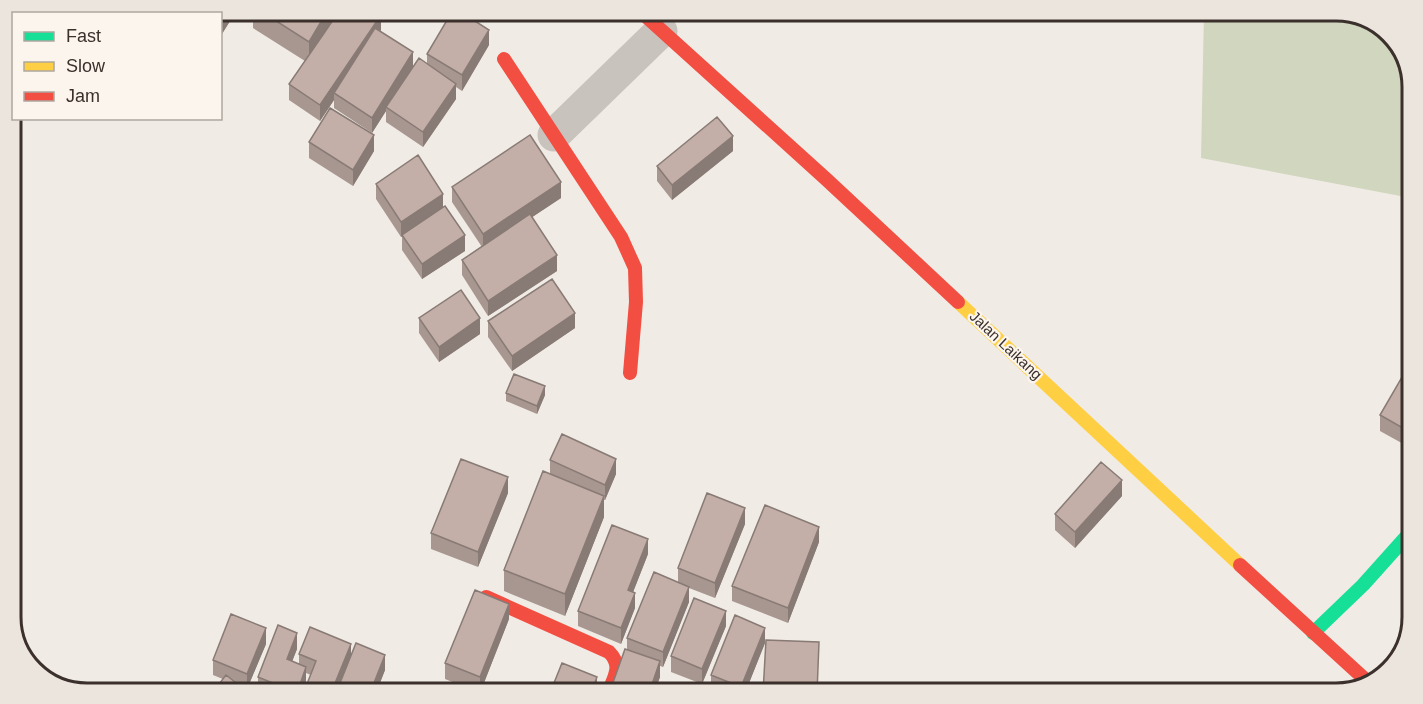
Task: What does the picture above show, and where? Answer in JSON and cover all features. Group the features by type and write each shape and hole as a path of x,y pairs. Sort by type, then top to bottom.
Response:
{"main road":[{"name":"Jalan Laikang","path":"650,21 826,179 1313,633 1363,677"},
{"path":"504,59 621,237 635,268 636,302 630,372"},
{"path":"1313,633 1363,585 1402,541"},
{"path":"486,597 609,652 616,659 617,670 612,683"}],"street":[{"path":"554,135 650,21"}],"green space":[{"path":"1204,21 1349,22 1373,32 1391,50 1401,74 1402,83 1402,196 1201,158"}],"building":[{"path":"276,21 321,21 309,42"},
{"path":"332,21 377,21 320,105 289,84"},
{"path":"446,21 475,21 489,30 462,75 427,54"},
{"path":"375,28 413,52 372,118 334,93"},
{"path":"419,58 456,84 423,132 386,107"},
{"path":"330,108 374,135 353,170 309,142"},
{"path":"717,117 733,136 672,185 657,166"},
{"path":"530,135 561,182 483,234 452,187"},
{"path":"418,155 443,194 401,222 376,184"},
{"path":"445,206 465,235 422,264 402,235"},
{"path":"530,214 557,255 488,301 462,260"},
{"path":"552,279 575,313 512,356 488,321"},
{"path":"461,290 480,318 439,347 419,318"},
{"path":"514,374 545,386 537,406 506,393"},
{"path":"1402,377 1402,428 1380,415"},
{"path":"562,434 616,459 605,485 550,460"},
{"path":"461,459 508,477 478,552 431,533"},
{"path":"1101,462 1122,480 1075,532 1055,514"},
{"path":"543,471 604,496 565,594 504,570"},
{"path":"707,493 745,508 715,583 678,568"},
{"path":"765,505 819,527 788,608 732,586"},
{"path":"612,525 648,539 628,590 635,593 621,628 578,611"},
{"path":"654,572 689,587 663,652 627,638"},
{"path":"475,590 509,604 480,677 445,663"},
{"path":"694,598 726,611 702,669 671,656"},
{"path":"231,614 266,628 247,674 213,660"},
{"path":"735,615 765,628 743,683 731,683 711,675"},
{"path":"278,625 297,633 287,659 306,667 300,683 273,683 258,677"},
{"path":"310,627 351,644 335,683 307,683 316,661 299,654"},
{"path":"766,640 819,642 817,683 764,683"},
{"path":"356,643 385,655 374,683 340,683"},
{"path":"625,649 660,661 652,683 613,683"},
{"path":"562,663 597,677 595,683 554,683"},
{"path":"226,675 236,683 220,683"}],"traffic: fast":[{"path":"1313,633 1363,585 1402,541"}],"traffic: slow":[{"path":"958,302 1240,565"}],"traffic: jam":[{"path":"651,21 958,302"},
{"path":"504,59 621,237 635,268 636,302 630,373"},
{"path":"1240,565 1362,677"},
{"path":"486,597 609,652 616,662 612,683"}]}
